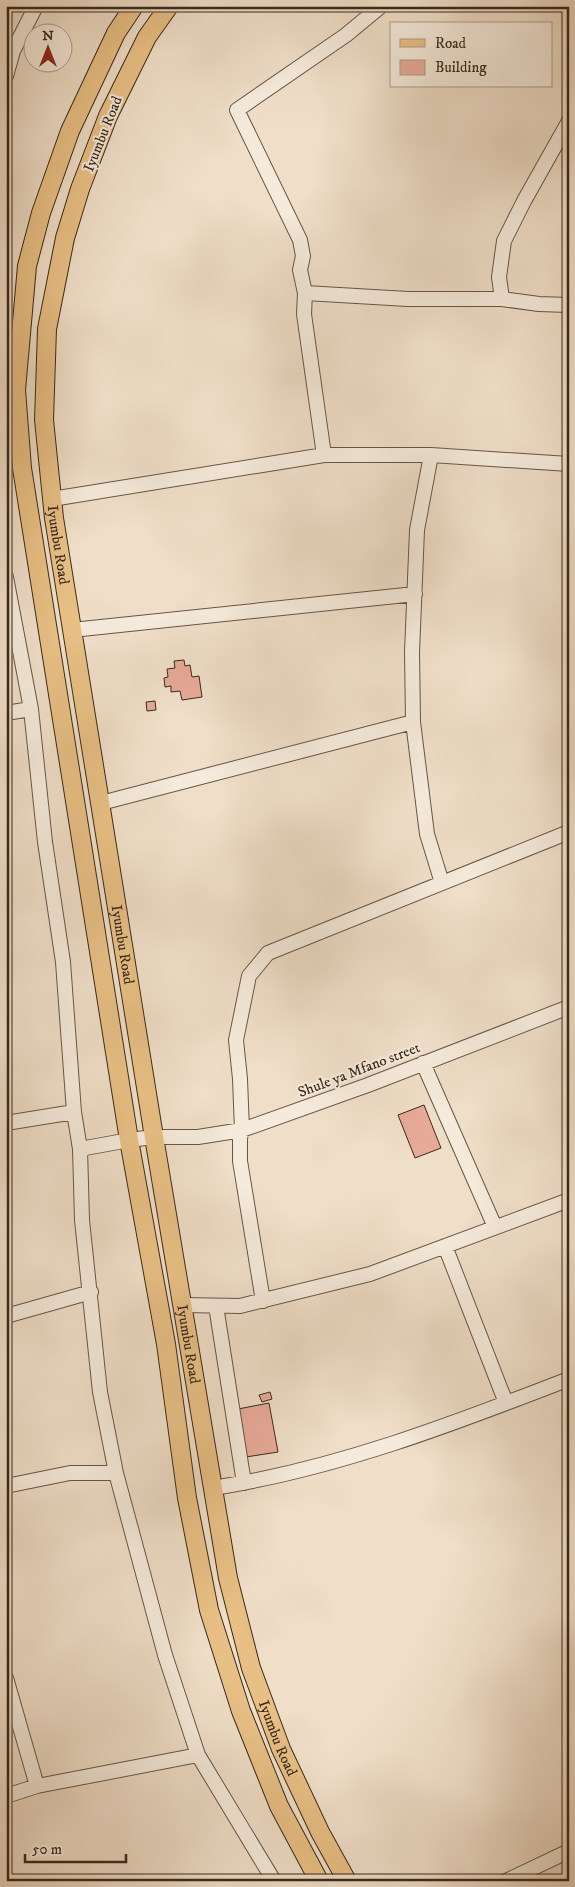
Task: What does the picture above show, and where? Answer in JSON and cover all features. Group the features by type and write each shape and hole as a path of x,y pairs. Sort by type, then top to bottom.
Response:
{"main road":[{"name":"Iyumbu Road","path":"134,6 116,33 70,131 41,213 27,266 16,390 23,477 129,1140 166,1344 186,1498 209,1610 241,1711 279,1806 319,1881"},
{"name":"Iyumbu Road","path":"169,6 147,37 108,116 80,189 65,238 47,329 44,420 52,499 72,630 228,1578 251,1668 281,1749 320,1832 347,1881"}],"street":[{"path":"6,76 12,51 36,6"},
{"path":"324,455 304,314 305,293 300,270 303,256 300,240 237,110 346,35 381,6"},
{"path":"502,299 499,277 504,241 569,121"},
{"path":"305,293 408,299 502,299 540,304 569,304"},
{"path":"52,499 324,455 430,455 569,464"},
{"path":"430,455 417,530 412,652 413,722 427,834 442,883"},
{"path":"6,577 31,709 45,842 63,962 74,1112 80,1149 82,1220 100,1392 116,1474 165,1655 198,1755 274,1881"},
{"path":"72,630 415,594"},
{"path":"6,714 31,709"},
{"path":"101,803 413,722"},
{"path":"262,1301 240,1161 242,1130 236,1040 249,976 268,954 569,832"},
{"name":"Shule ya Mfano street","path":"80,1149 154,1137 198,1137 242,1130 569,1007"},
{"path":"423,1063 495,1227"},
{"path":"6,1122 74,1112"},
{"path":"182,1305 240,1306 370,1274 569,1200"},
{"path":"444,1246 506,1403"},
{"path":"6,1316 90,1292"},
{"path":"216,1306 244,1484"},
{"path":"213,1488 244,1484 301,1472 417,1436 569,1379"},
{"path":"6,1486 70,1474 116,1474"},
{"path":"6,1678 37,1786"},
{"path":"6,1796 37,1786 198,1755"},
{"path":"506,1881 569,1851"}],"building":[{"path":"184,660 185,666 190,665 192,677 199,676 202,697 182,700 180,691 171,692 171,686 165,687 164,678 168,677 167,669 175,668 174,661"},
{"path":"155,701 156,710 147,711 146,702"},
{"path":"424,1105 441,1148 415,1158 398,1115"},
{"path":"270,1392 272,1399 262,1402 259,1395"},
{"path":"269,1403 278,1452 246,1457 238,1409"}]}
